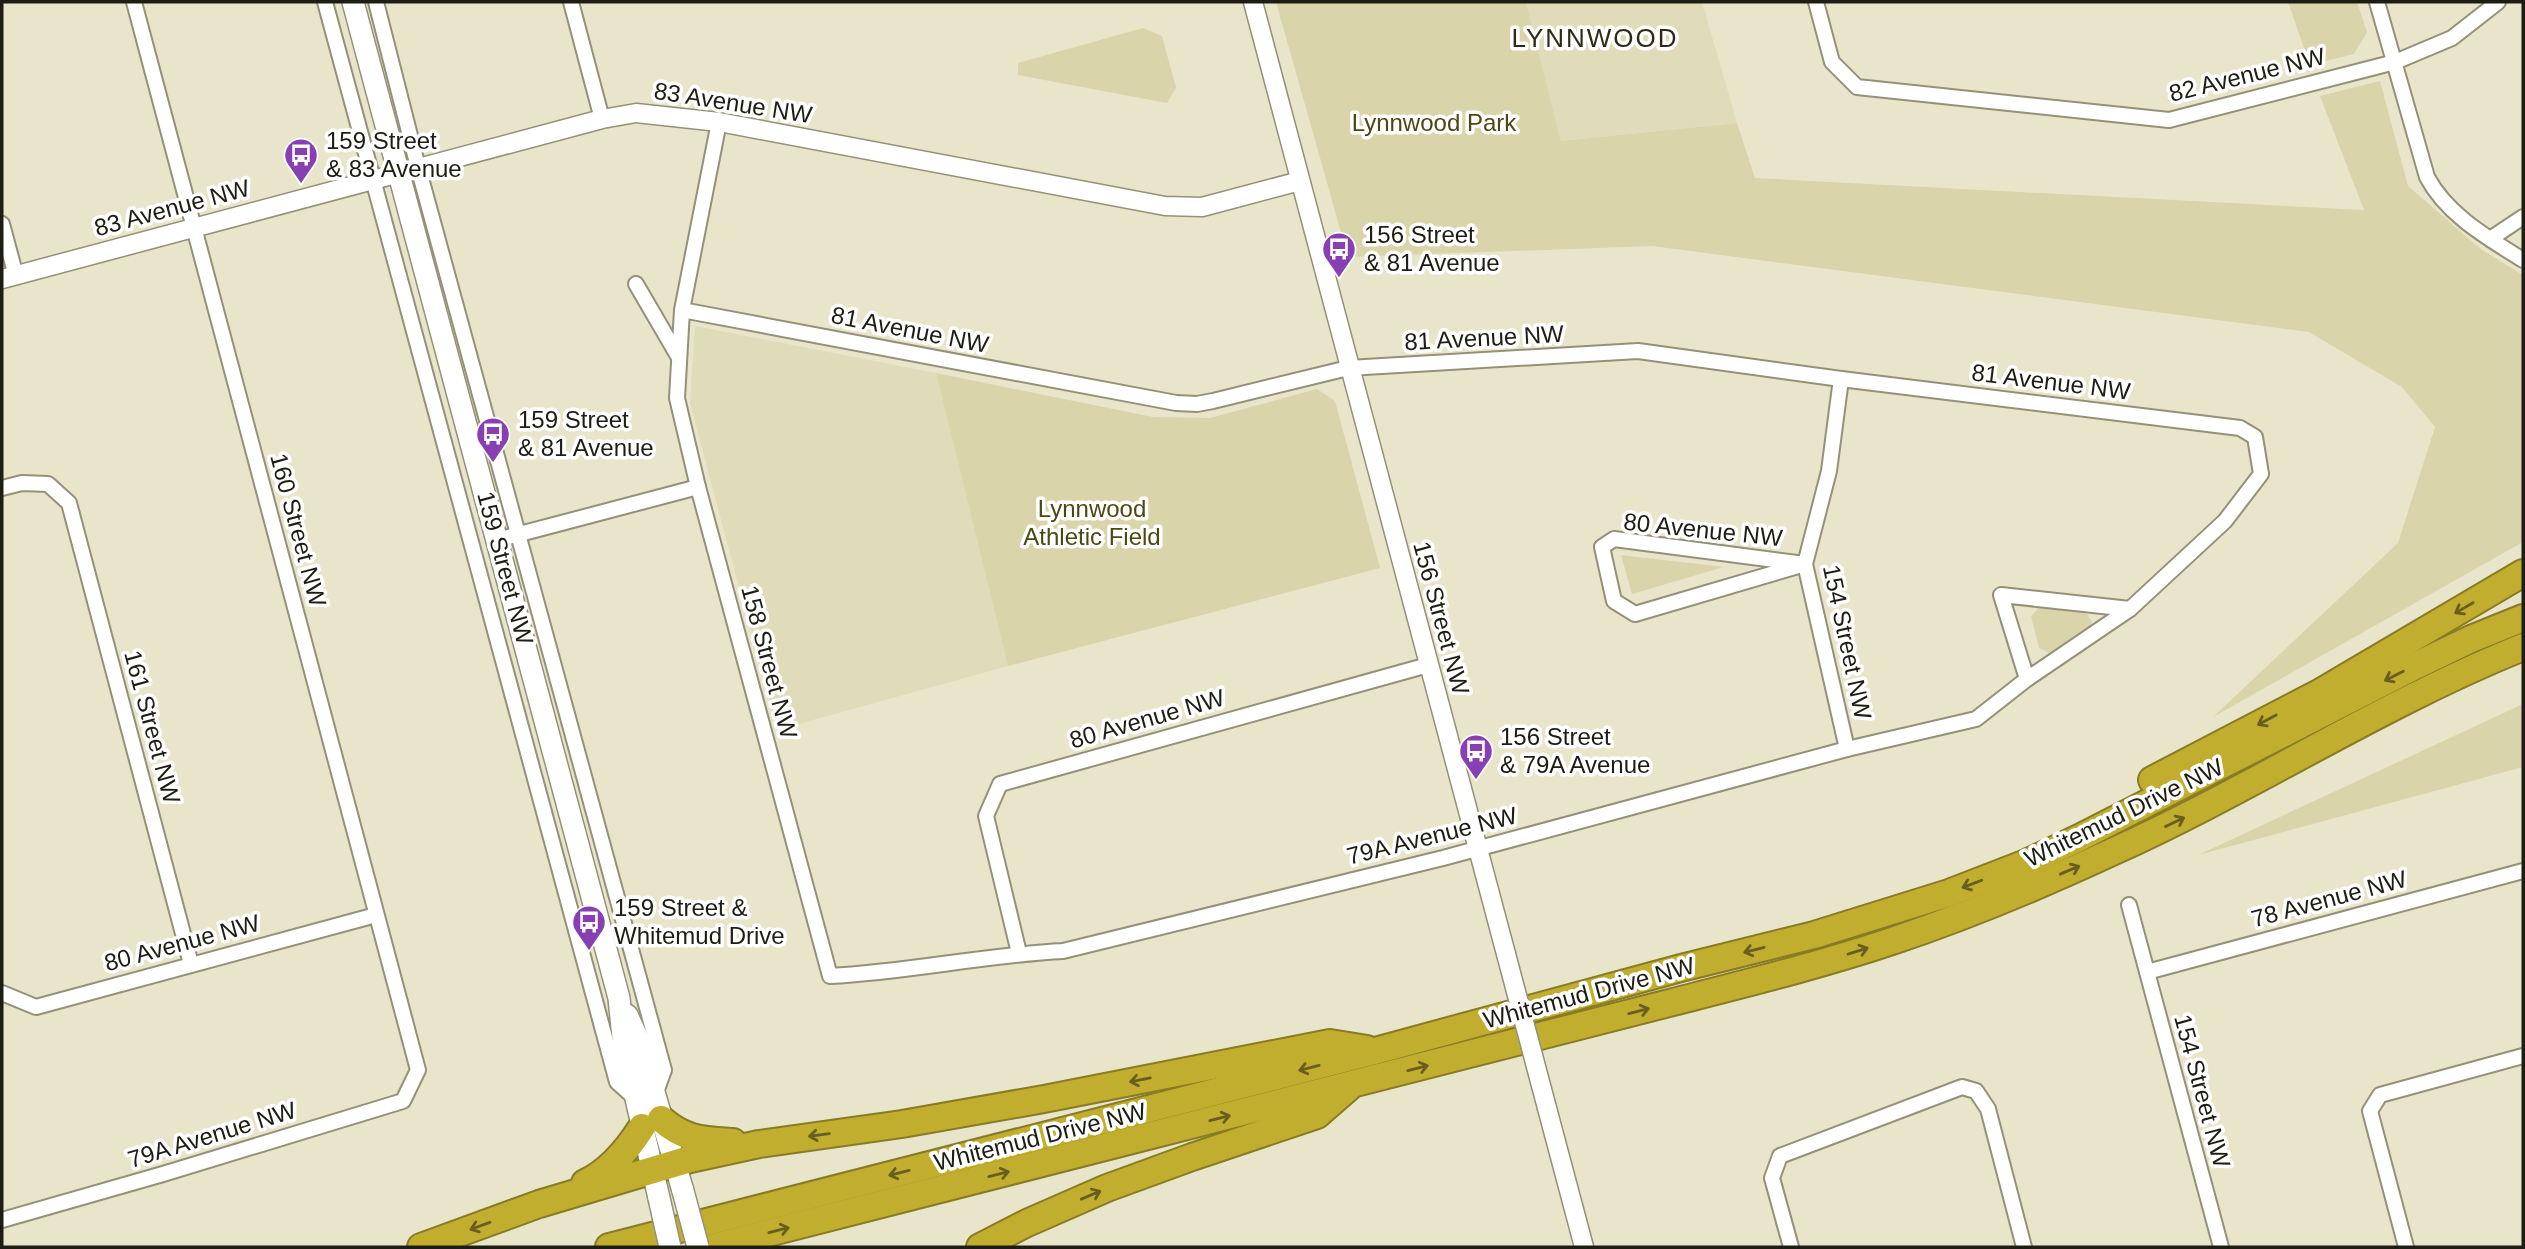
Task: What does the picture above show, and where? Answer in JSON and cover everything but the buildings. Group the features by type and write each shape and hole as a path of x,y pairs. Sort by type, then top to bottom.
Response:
{"highway":[{"path":"2079,838 2109,802 2321,692 2523,573"},
{"name":"Whitemud Drive NW","path":"609,1247 1376,1051 1681,968 1814,935 1949,893 2024,864 2079,838 2417,665 2523,618"},
{"name":"Whitemud Drive NW","path":"713,1247 1783,974 1892,941 2113,852 2425,691 2523,647"},
{"path":"539,1204 662,1178 759,1144 902,1124 1044,1099 1330,1043 1376,1051"},
{"path":"982,1246 1107,1188 1317,1115 1352,1085"},
{"path":"421,1247 539,1204 597,1177 633,1141 649,1110 677,1132 691,1138 759,1144"}],"main road":[{"name":"159 Street NW","path":"353,2 408,170 497,540 619,998 639,1041 662,1178 670,1247"},
{"name":"159 Street NW","path":"662,1178 683,1191 698,1247"}],"street":[{"name":"160 Street NW","path":"134,2 418,1070"},
{"name":"159 Street NW","path":"325,2 617,1083 649,1110 664,1070 520,534 408,170 376,2"},
{"path":"571,2 602,119"},
{"name":"156 Street NW","path":"1253,2 1348,368 1584,1247"},
{"name":"82 Avenue NW","path":"1816,2 1832,62 1857,87 2169,120 2395,62 2452,38 2498,2"},
{"path":"2376,2 2427,177 2434,190 2442,202 2490,239 2523,260"},
{"name":"83 Avenue NW","path":"9,277 372,179 602,119 636,113 719,122 1165,206 1202,207 1300,181"},
{"name":"158 Street NW","path":"719,122 682,310 677,398 698,486 830,976"},
{"path":"2490,239 2523,217"},
{"path":"2,224 9,277"},
{"path":"636,284 679,358"},
{"name":"81 Avenue NW","path":"682,310 1176,403 1197,404 1348,368 1638,351 2240,428 2256,437 2261,474"},
{"name":"154 Street NW","path":"1841,379 1829,471 1805,564 1846,749"},
{"name":"79A Avenue NW","path":"830,976 913,969 1019,953 1063,951 1479,849 1846,749 1976,719 2027,679 2130,609 2225,521 2261,474"},
{"name":"161 Street NW","path":"2,488 22,483 47,484 69,503 191,964"},
{"path":"497,540 698,486"},
{"name":"80 Avenue NW","path":"1614,539 1805,564 1635,614 1614,601 1602,547 1614,539"},
{"path":"2027,679 2001,595 2130,609"},
{"name":"80 Avenue NW","path":"1019,953 986,816 1000,784 1428,665"},
{"name":"78 Avenue NW","path":"2147,972 2523,871"},
{"name":"154 Street NW","path":"2129,905 2221,1247"},
{"name":"80 Avenue NW","path":"2,993 36,1007 376,915"},
{"path":"2406,1247 2370,1111 2380,1095 2523,1056"},
{"name":"79A Avenue NW","path":"2,1220 403,1101 418,1070"},
{"path":"1791,1247 1772,1178 1780,1156 1962,1087 1976,1091 1988,1109 2024,1247"}],"shaded area":[{"path":"1526,2 1702,2 1737,123 1561,141"},
{"path":"695,326 936,373 1008,666 777,730 690,403"}],"green space":[{"name":"Lynnwood Park","path":"1276,2 1526,2 1561,141 1737,123 1755,178 2364,210 2320,96 2380,81 2408,186 2482,250 2523,275 2523,542 2213,717 2398,543 2435,427 2402,387 2309,332 1652,246 1348,257"},
{"path":"2288,2 2357,2 2367,32 2354,54 2310,65"},
{"path":"1143,28 1162,36 1176,88 1167,103 1018,75 1018,63"},
{"name":"Lynnwood Athletic Field","path":"936,373 1153,417 1210,418 1317,389 1335,401 1380,568 1008,666"},
{"path":"1621,555 1724,567 1632,594"},
{"path":"2039,607 2087,614 2092,622 2090,631 2051,654 2039,648 2031,616"},
{"path":"2523,704 2523,767 2198,855"}],"place":[{"name":"159 Street & 83 Avenue","path":"301,185"},
{"name":"156 Street & 81 Avenue","path":"1339,279"},
{"name":"159 Street & 81 Avenue","path":"493,464"},
{"name":"156 Street & 79A Avenue","path":"1476,781"},
{"name":"159 Street & Whitemud Drive","path":"589,952"}],"district":[{"name":"LYNNWOOD","path":"1595,38"}]}
